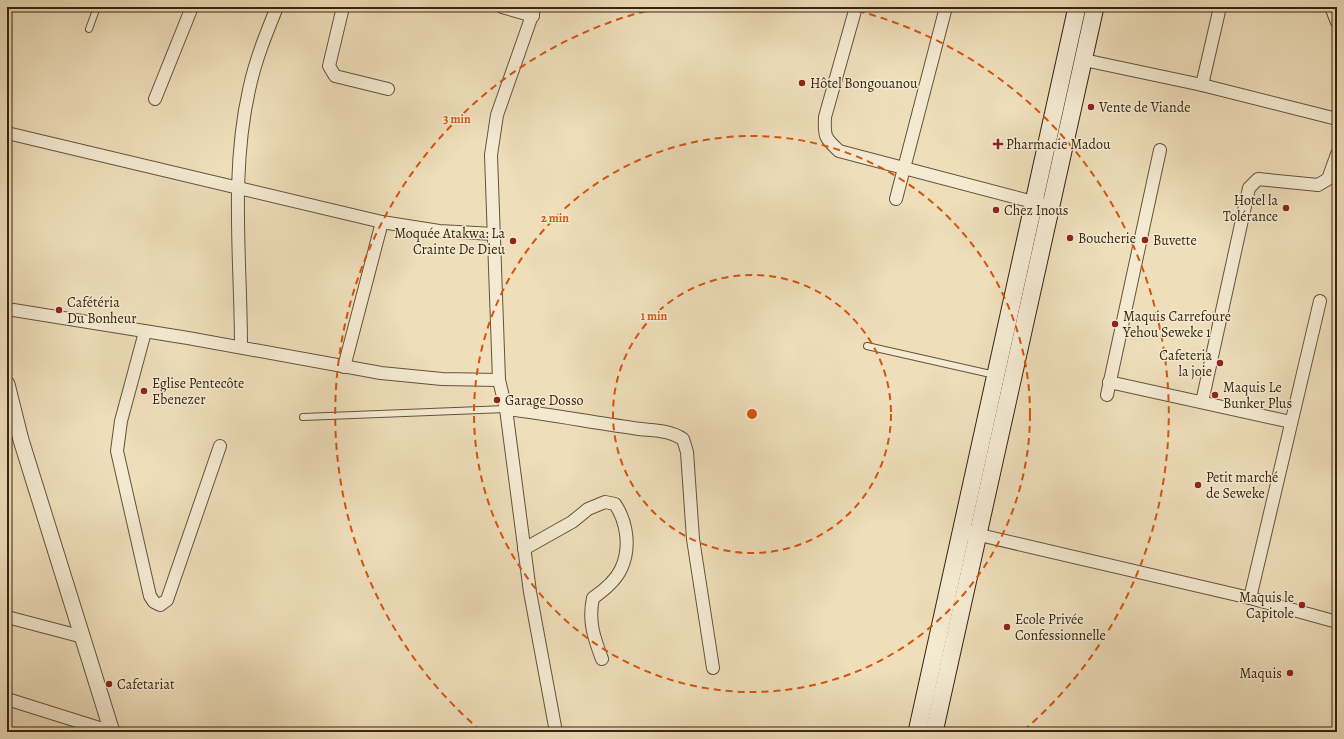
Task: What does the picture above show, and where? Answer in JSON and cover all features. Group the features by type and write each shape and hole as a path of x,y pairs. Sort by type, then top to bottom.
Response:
{"main road":[{"path":"934,732 997,375 1077,7"},
{"path":"918,732 970,533 1051,207 1095,7"}],"street":[{"path":"155,99 192,7"},
{"path":"241,347 237,188 248,91 259,53 277,7"},
{"path":"344,7 329,66 335,76 388,89"},
{"path":"502,7 534,12 496,115 491,155 499,380 506,409 530,592 556,732"},
{"path":"856,7 825,117 827,140 839,151 1051,207"},
{"path":"896,199 906,168 946,7"},
{"path":"1202,85 1220,7"},
{"path":"1084,60 1202,85 1337,119"},
{"path":"7,133 382,222 440,231 494,234"},
{"path":"1107,395 1160,150"},
{"path":"1202,402 1249,188 1258,179 1318,185 1328,179 1337,154"},
{"path":"344,367 382,222"},
{"path":"1250,598 1320,301"},
{"path":"7,309 241,347 381,373 442,379 499,380"},
{"path":"145,332 121,421 117,451 150,596 154,602 160,605 167,600 220,446"},
{"path":"1109,382 1291,422"},
{"path":"8,394 112,732"},
{"path":"506,409 544,413 635,429 670,432 683,439 687,452 693,539 714,668"},
{"path":"524,549 572,522 588,509 605,502 615,504 622,514 628,543 621,570 603,591 593,598 590,612 592,631 602,659"},
{"path":"970,533 1250,598 1337,622"},
{"path":"7,617 83,637"},
{"path":"7,699 112,732"}],"lane":[{"path":"89,29 97,7"},
{"path":"1328,7 1334,23 1337,24"},
{"path":"867,346 997,375"},
{"path":"303,417 506,409"}],"place":[{"name":"Hôtel Bongouanou","path":"802,83"},
{"name":"Vente de Viande","path":"1091,107"},
{"name":"Pharmacie Madou","path":"998,144"},
{"name":"Hotel la Tolérance","path":"1286,208"},
{"name":"Chez Inous","path":"996,210"},
{"name":"Boucherie","path":"1070,238"},
{"name":"Buvette","path":"1145,240"},
{"name":"Moquée Atakwa: La Crainte De Dieu","path":"513,241"},
{"name":"Cafétéria Du Bonheur","path":"59,310"},
{"name":"Maquis Carrefoure Yehou Seweke 1","path":"1115,324"},
{"name":"Cafeteria la joie","path":"1220,363"},
{"name":"Eglise Pentecôte Ebenezer","path":"144,391"},
{"name":"Maquis Le Bunker Plus","path":"1215,395"},
{"name":"Garage Dosso","path":"497,400"},
{"name":"Petit marché de Seweke","path":"1198,485"},
{"name":"Maquis le Capitole","path":"1302,605"},
{"name":"Ecole Privée Confessionnelle","path":"1007,627"},
{"name":"Maquis","path":"1290,673"},
{"name":"Cafetariat","path":"109,684"}]}
